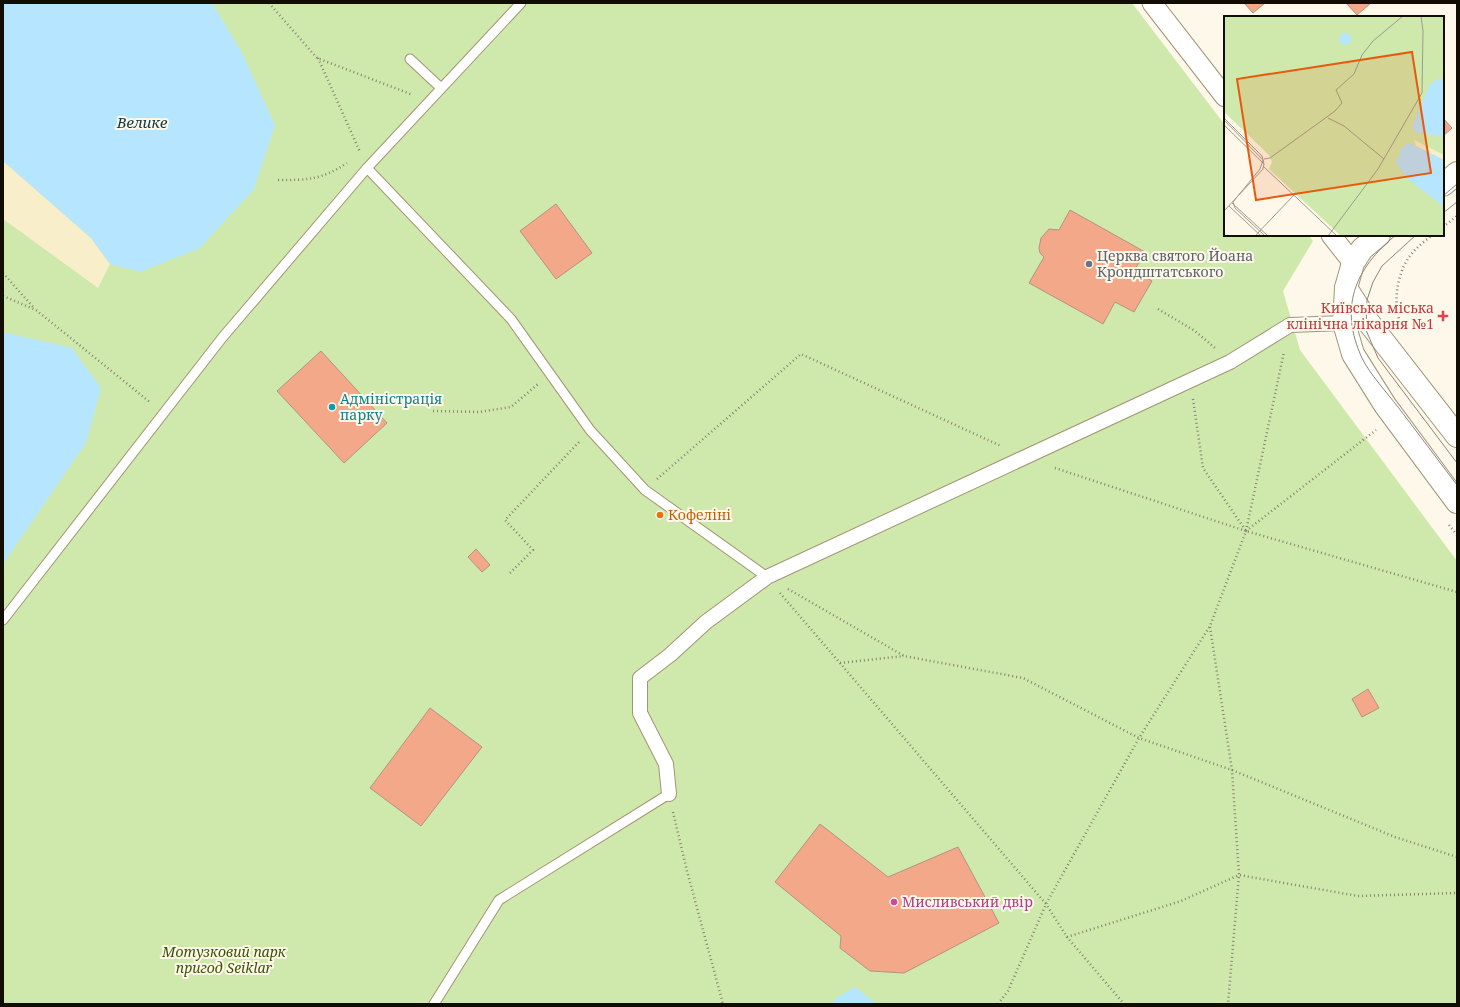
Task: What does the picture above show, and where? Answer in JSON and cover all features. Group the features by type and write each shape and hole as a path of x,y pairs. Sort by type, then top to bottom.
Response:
{"street":[{"path":"1152,3 1224,96"},
{"path":"1444,183 1457,173"},
{"path":"1332,236 1353,263"},
{"path":"1379,236 1362,249 1353,263 1346,288 1344,323 1353,354 1385,405 1457,502"},
{"path":"1346,288 1366,319 1457,436"},
{"path":"669,794 666,764 640,713 640,678 670,655 706,622 767,577 1230,362 1290,325 1344,323"}],"lane":[{"path":"3,620 163,412 222,338 367,168 520,3"},
{"path":"410,59 441,88"},
{"path":"367,168 511,319 590,430 645,490 767,577"},
{"path":"434,1004 499,900 669,794"}],"path":[{"path":"269,3 318,58 367,168"},
{"path":"318,58 428,101"},
{"path":"278,180 308,180 330,174 361,154"},
{"path":"1444,226 1457,216"},
{"path":"1402,327 1396,312 1396,290 1402,272 1415,250 1432,236"},
{"path":"3,273 36,310 163,412"},
{"path":"3,296 36,310"},
{"path":"1158,309 1195,331 1230,362"},
{"path":"1246,531 1290,325"},
{"path":"433,411 479,412 511,407 550,374"},
{"path":"1190,381 1203,468 1246,531 1457,592"},
{"path":"510,573 533,550 505,520 590,430"},
{"path":"1246,531 1376,430"},
{"path":"767,577 904,656"},
{"path":"767,577 1046,904 1067,937 1124,1004"},
{"path":"1210,626 1232,770 1239,875 1228,1004"},
{"path":"840,663 904,656 1023,678 1139,738 1232,770 1395,837 1457,858"},
{"path":"998,1004 1008,991 1046,904 1139,738"},
{"path":"669,794 687,871 723,1004"},
{"path":"1067,937 1181,901 1239,875 1358,896 1457,893"}],"green space":[{"name":"Мотузковий парк пригод Seiklar","path":"3,3 1132,3 1224,124 1224,236 1309,236 1313,241 1283,291 1300,350 1457,561 1457,1004 3,1004"}],"sand":[{"path":"3,161 91,238 110,264 98,288 3,219"}],"water":[{"name":"Велике","path":"3,3 212,3 242,53 275,125 254,189 200,248 140,272 110,264 91,238 3,161"},
{"path":"3,332 72,348 101,388 86,443 3,564"},
{"path":"855,987 877,1004 832,1004 836,998"}],"building":[{"path":"1244,3 1265,3 1253,13"},
{"path":"1346,3 1371,3 1357,15"},
{"path":"1444,119 1452,128 1444,135"},
{"path":"556,204 592,253 556,279 520,231"},
{"name":"Церква святого Йоана Крондштатського","path":"1070,210 1145,252 1134,271 1152,281 1134,312 1115,302 1103,324 1029,283 1044,257 1040,253 1039,248 1041,238 1049,229 1059,230"},
{"name":"Адміністрація парку","path":"321,351 387,423 344,463 277,391"},
{"path":"476,549 490,565 482,572 468,557"},
{"path":"1368,689 1379,708 1362,717 1352,699"},
{"path":"430,708 482,747 421,826 370,788"},
{"name":"Мисливський двір","path":"820,824 888,877 958,847 999,923 904,973 870,971 840,948 841,936 775,882"}],"tram line":[{"path":"1444,195 1457,184"},
{"path":"1444,212 1457,202"},
{"path":"1395,236 1370,262 1361,276 1355,290 1352,306 1352,322 1355,340 1362,358 1369,370 1457,485"},
{"path":"1415,236 1382,266 1373,282 1367,300 1366,330 1378,358 1457,463"}],"place":[{"name":"Церква святого Йоана Крондштатського","path":"1089,264"},
{"name":"Київська міська клінічна лікарня №1","path":"1443,316"},
{"name":"Адміністрація парку","path":"332,407"},
{"name":"Кофеліні","path":"660,515"},
{"name":"Мисливський двір","path":"894,902"}]}
